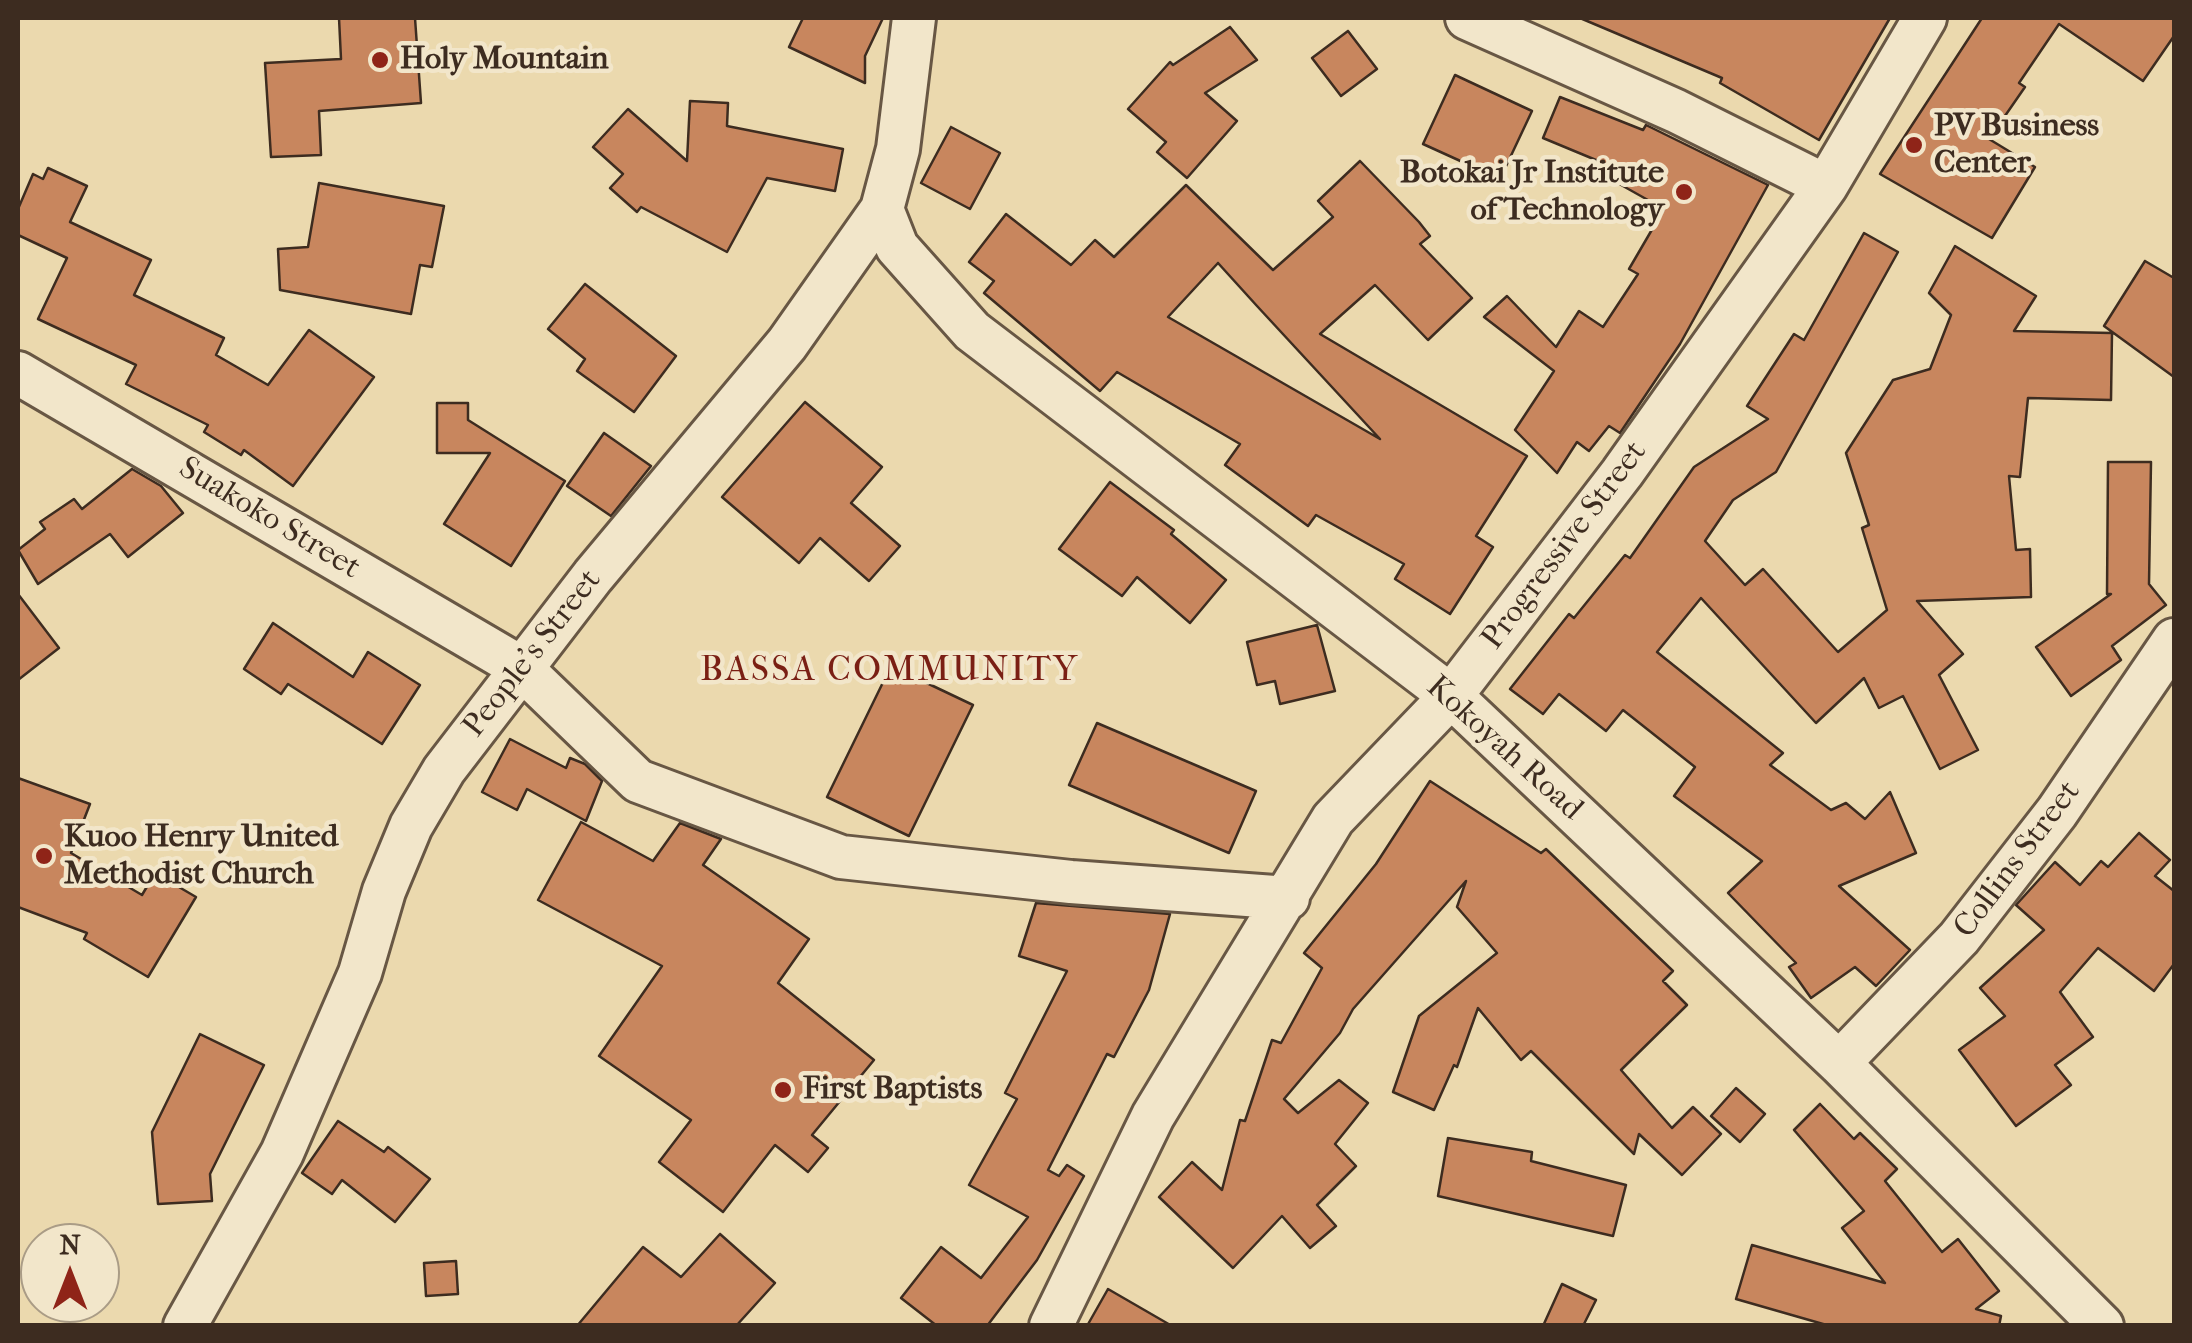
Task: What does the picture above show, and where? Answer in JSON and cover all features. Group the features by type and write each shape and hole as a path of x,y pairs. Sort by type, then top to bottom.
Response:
{"street":[{"name":"People's Street","path":"186,1326 282,1153 360,974 384,890 411,826 444,770 520,667 787,344 882,208 898,149 914,18"},
{"path":"1466,18 1676,111 1826,186"},
{"name":"Progressive Street","path":"1051,1326 1154,1116 1333,819 1451,696 1622,473 1826,186 1925,18"},
{"name":"Kokoyah Road","path":"882,208 897,247 972,331 1451,696 1840,1062 2102,1326"},
{"name":"Suakoko Street","path":"18,373 520,667 638,781 841,857 1071,882 1288,898"},
{"name":"Collins Street","path":"1840,1062 1960,938 2057,812 2174,640"}],"building":[{"path":"339,18 415,18 421,103 319,111 321,155 271,157 265,63 341,59"},
{"path":"803,18 883,18 865,56 865,83 789,47"},
{"path":"1580,18 1890,18 1819,140 1720,83 1722,78"},
{"path":"1982,18 2174,18 2174,36 2143,81 2059,24 2019,83 2025,87 1989,139 2035,167 1992,238 1880,174"},
{"path":"1230,27 1257,60 1205,93 1237,121 1187,178 1157,152 1166,142 1128,109 1170,62 1173,65"},
{"path":"1348,31 1377,69 1341,96 1312,58"},
{"path":"1455,75 1532,111 1500,179 1423,144"},
{"path":"1560,97 1643,130 1646,125 1768,185 1680,344 1620,433 1609,426 1589,451 1577,442 1557,473 1515,430 1554,371 1484,317 1507,296 1556,347 1579,311 1603,327 1638,274 1629,269 1664,209 1614,181 1620,170 1543,138"},
{"path":"690,101 728,103 727,126 843,149 835,191 767,178 727,252 641,207 637,212 610,188 623,174 593,147 628,109 687,161"},
{"path":"951,127 1000,153 970,209 921,183"},
{"path":"1360,161 1419,222 1430,236 1420,244 1472,298 1428,340 1375,285 1320,334 1527,456 1476,536 1493,547 1450,614 1395,579 1404,564 1316,515 1308,526 1225,465 1240,444 1117,372 1100,391 984,293 994,281 969,262 1006,214 1071,265 1095,240 1114,257 1186,185 1273,270 1333,217 1318,201","holes":["1218,263 1380,439 1168,317"]},
{"path":"48,168 87,186 70,222 151,260 134,295 224,338 216,355 268,385 309,330 374,377 293,486 244,450 241,455 204,432 208,425 126,384 136,365 38,319 67,258 18,235 18,209 33,174 43,179"},
{"path":"319,183 444,206 432,267 420,265 411,314 280,290 278,249 308,247"},
{"path":"1864,233 1898,252 1776,472 1733,500 1705,541 1745,585 1763,569 1838,652 1887,610 1862,528 1869,525 1846,453 1893,380 1930,369 1951,315 1929,293 1955,246 2036,296 2014,331 2112,333 2111,400 2028,398 2020,477 2009,476 2016,550 2030,549 2031,597 1917,601 1963,654 1939,675 1978,750 1940,769 1903,696 1879,708 1864,678 1816,723 1701,598 1657,652 1783,753 1770,765 1831,810 1846,803 1865,819 1890,792 1916,853 1839,886 1910,950 1876,986 1855,967 1811,998 1789,967 1796,963 1728,893 1762,861 1674,796 1695,767 1623,710 1606,731 1559,694 1543,714 1510,689 1569,614 1574,618 1625,555 1630,558 1694,467 1768,419 1747,406 1794,334 1804,340"},
{"path":"2145,261 2174,278 2174,377 2104,326"},
{"path":"585,284 676,356 634,412 577,371 585,359 548,329"},
{"path":"805,402 882,467 851,503 900,546 869,581 820,538 799,563 722,497"},
{"path":"437,403 468,403 468,420 565,481 511,566 444,524 490,453 437,453"},
{"path":"604,433 651,466 611,516 567,486"},
{"path":"2108,462 2151,462 2149,584 2166,605 2112,646 2121,660 2071,696 2036,647 2111,594 2107,594"},
{"path":"132,469 161,486 183,513 128,557 110,534 38,584 18,550 45,529 40,522 74,499 82,509"},
{"path":"1110,482 1174,530 1171,534 1226,580 1190,623 1137,577 1122,596 1059,549"},
{"path":"18,594 59,648 18,680"},
{"path":"273,623 353,677 368,652 420,685 382,744 288,684 281,694 244,669"},
{"path":"1317,625 1335,691 1280,704 1275,681 1257,685 1247,642"},
{"path":"891,666 973,705 909,836 827,797"},
{"path":"1097,723 1256,791 1229,853 1069,785"},
{"path":"510,739 566,768 570,758 585,764 602,781 586,821 527,789 517,810 482,792"},
{"path":"18,778 90,804 71,853 142,895 155,873 196,897 148,977 84,939 87,933 18,907"},
{"path":"1430,781 1541,853 1546,849 1673,971 1663,981 1687,1005 1621,1070 1672,1128 1693,1107 1721,1134 1682,1175 1639,1134 1634,1154 1531,1051 1521,1060 1478,1008 1457,1067 1454,1065 1434,1110 1393,1092 1419,1016 1497,953 1457,907 1466,881 1353,1009 1340,1033 1284,1099 1298,1113 1339,1080 1368,1103 1335,1144 1356,1166 1317,1205 1336,1226 1310,1248 1282,1216 1233,1268 1159,1197 1192,1162 1222,1190 1240,1120 1245,1121 1272,1040 1281,1043 1322,968 1304,953 1376,864"},
{"path":"581,822 653,861 680,823 721,839 703,865 809,939 778,983 874,1060 812,1135 828,1148 808,1172 775,1145 723,1212 659,1162 691,1120 599,1056 662,966 538,900"},
{"path":"2139,833 2170,860 2155,876 2174,891 2174,964 2154,991 2098,948 2060,992 2093,1037 2055,1065 2071,1085 2016,1126 1959,1050 2005,1016 1980,988 2044,930 2016,905 2055,862 2080,885 2101,861 2108,867"},
{"path":"1036,903 1170,914 1149,990 1114,1057 1107,1054 1048,1170 1059,1176 1067,1165 1084,1176 1037,1260 987,1326 937,1326 901,1298 941,1247 981,1278 1028,1217 969,1185 1017,1099 1005,1093 1067,971 1019,956"},
{"path":"200,1034 264,1065 210,1174 212,1201 158,1204 152,1132"},
{"path":"1736,1088 1765,1114 1740,1142 1711,1116"},
{"path":"1820,1104 1854,1139 1860,1133 1897,1169 1885,1181 1942,1252 1958,1239 1999,1291 1976,1309 2001,1316 1999,1326 1830,1326 1736,1299 1752,1245 1885,1283 1842,1228 1864,1211 1794,1130"},
{"path":"338,1121 384,1152 388,1147 430,1179 395,1222 342,1180 332,1194 302,1173"},
{"path":"1448,1138 1532,1152 1531,1161 1626,1185 1613,1236 1438,1196"},
{"path":"720,1234 775,1283 736,1326 577,1326 643,1247 681,1277"},
{"path":"456,1261 458,1294 426,1296 424,1263"},
{"path":"1562,1284 1596,1300 1583,1326 1543,1326"},
{"path":"1108,1289 1172,1326 1087,1326"}],"place":[{"name":"Holy Mountain","path":"380,60"},
{"name":"PV Business Center","path":"1914,145"},
{"name":"Botokai Jr Institute of Technology","path":"1684,192"},
{"name":"Kuoo Henry United Methodist Church","path":"44,856"},
{"name":"First Baptists","path":"783,1090"}],"district":[{"name":"BASSA COMMUNITY","path":"890,671"}]}
